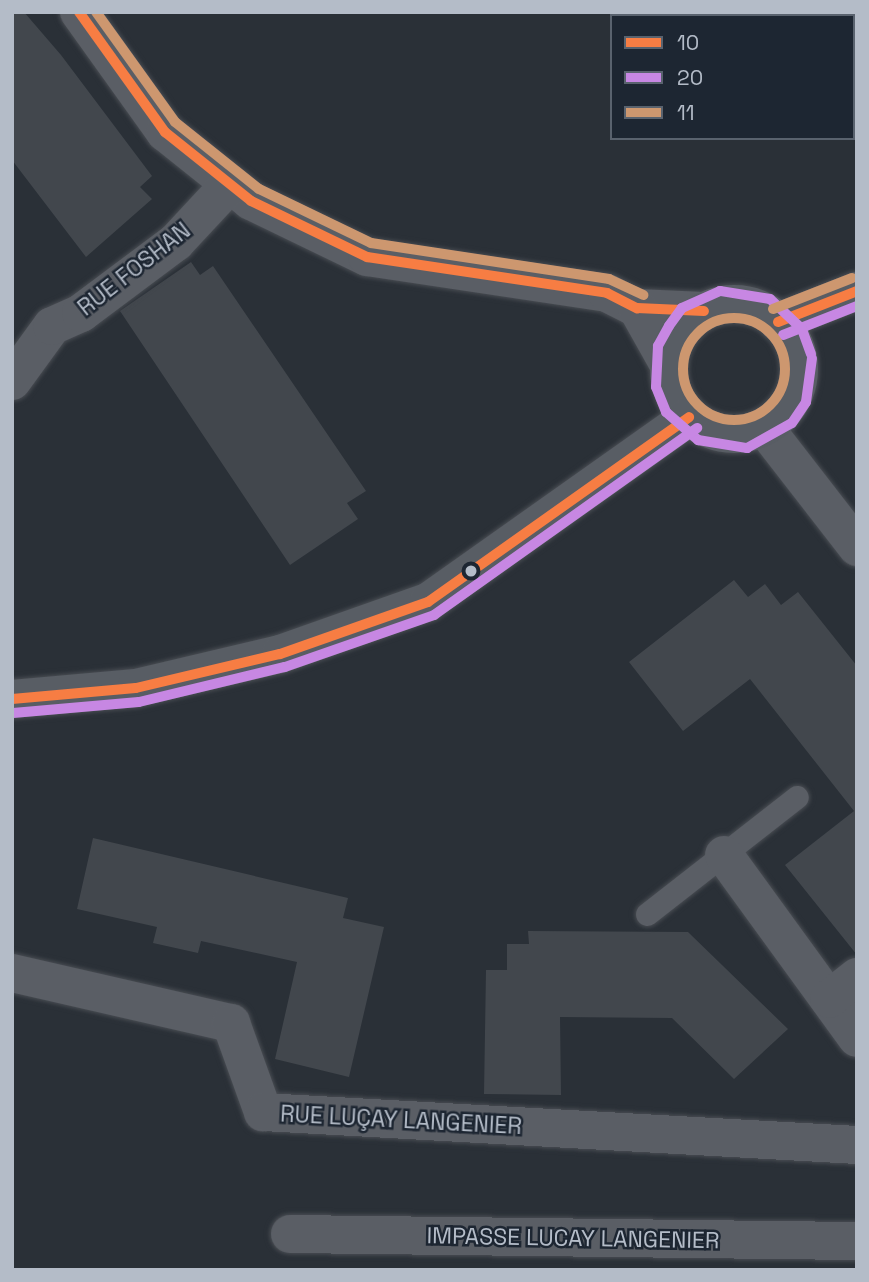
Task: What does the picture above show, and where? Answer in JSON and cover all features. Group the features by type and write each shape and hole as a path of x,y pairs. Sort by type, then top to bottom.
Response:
{"main road":[{"path":"778,322 857,291"},
{"path":"743,304 778,322 791,338 798,378 793,398 764,427 725,434 689,417 677,403 668,365 680,334 704,311 743,304"},
{"path":"12,699 136,688 280,654 428,602 689,417"}],"street":[{"path":"79,12 165,132 229,185 367,257 607,293 637,308 704,311"},
{"name":"RUE FOSHAN","path":"12,381 52,326 81,313 176,242 229,185"},
{"path":"637,308 668,365"},
{"path":"764,427 857,547"},
{"path":"724,855 843,988 857,1038"},
{"name":"RUE LUÇAY LANGENIER","path":"12,973 231,1023 263,1112 857,1145"},
{"name":"IMPASSE LUCAY LANGENIER","path":"290,1234 857,1241"}],"lane":[{"path":"647,914 797,797"}],"building":[{"path":"12,12 24,12 61,55 152,176 140,187 152,199 86,257 12,160"},
{"path":"191,262 200,275 213,266 366,491 347,503 358,519 290,565 120,311"},
{"path":"734,580 748,597 765,584 781,605 798,592 857,666 857,955 785,865 854,811 750,679 683,731 629,662"},
{"path":"93,838 348,898 343,918 384,927 349,1077 275,1059 297,962 201,941 198,953 153,943 157,927 77,909"},
{"path":"528,931 688,932 788,1029 734,1079 672,1018 560,1017 561,1095 484,1094 486,970 507,970 507,944 529,944"}],"transit line":[{"name":"10","path":"79,12 165,132 251,201 367,257 607,293 637,308 704,311"},
{"name":"11","path":"96,12 175,122 259,189 371,243 609,279 643,295"},
{"name":"11","path":"773,309 852,278"},
{"name":"20","path":"811,354 802,329 770,299 720,291 682,308 669,326 658,346 656,387 666,412 698,440 747,448 792,423 806,402 812,358"},
{"name":"10","path":"778,322 857,291"},
{"name":"20","path":"783,335 857,306"},
{"name":"11","path":"734,318 753,322 770,333 781,350 785,369 781,388 770,405 753,416 734,420 715,416 698,405 687,388 683,369 687,350 698,333 715,322 734,318"},
{"name":"10","path":"12,699 136,688 280,654 428,602 689,417"},
{"name":"20","path":"13,713 139,702 285,667 434,615 697,428"}]}
